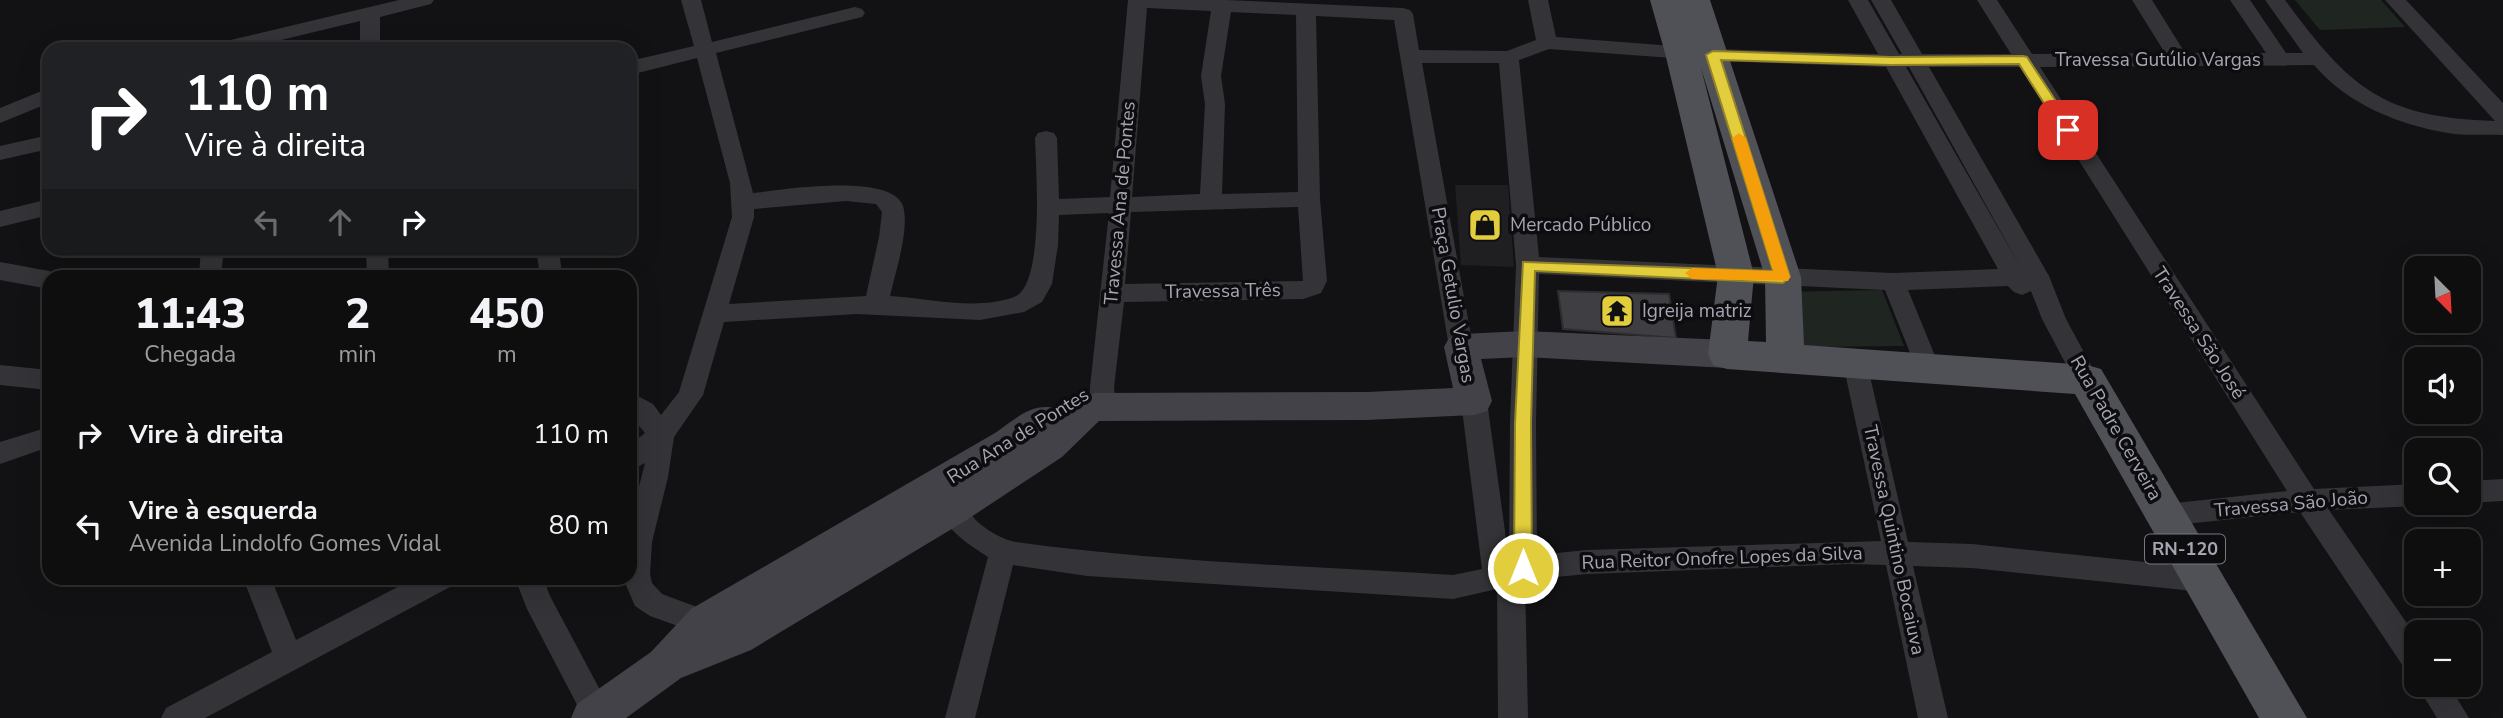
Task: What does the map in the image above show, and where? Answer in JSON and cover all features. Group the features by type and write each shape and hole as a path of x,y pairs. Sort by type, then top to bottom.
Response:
{"main road":[{"path":"1665,0 1697,54 1783,277 1785,357"},
{"path":"1695,0 1697,54 1735,275 1727,354"},
{"path":"1461,347 1525,344 1785,357 2087,380"},
{"name":"Praça Getulio Vargas","path":"1461,347 1471,392"},
{"name":"Rua Padre Cerveira","path":"2087,380 2284,718"},
{"name":"Rua Ana de Pontes","path":"595,716 721,629 944,498 1049,446 1102,396 1367,406 1471,392"}],"street":[{"path":"246,42 424,0"},
{"path":"637,454 661,435 690,395 743,217 741,183 691,0"},
{"path":"1538,0 1547,43"},
{"name":"Rua Padre Cerveira","path":"1858,0 1891,61 2054,319 2087,380"},
{"name":"Rua Padre Cerveira","path":"1881,0 2026,276"},
{"name":"Travessa São José","path":"1987,0 2307,500 2404,644"},
{"path":"2142,0 2179,60"},
{"path":"2240,0 2280,59"},
{"path":"2275,0 2320,59 2342,82 2361,95 2448,126 2503,128"},
{"path":"2395,0 2503,116"},
{"path":"1138,1 1306,10 1405,7"},
{"name":"Travessa Ana de Pontes","path":"1102,396 1138,1"},
{"path":"1211,203 1215,104 1211,76 1222,5"},
{"name":"Praça Getulio Vargas","path":"1405,7 1461,347"},
{"path":"1047,206 1309,199 1306,10"},
{"path":"370,11 370,42"},
{"path":"637,66 855,13"},
{"name":"Travessa Gutúlio Vargas","path":"1412,56 1509,57 1547,43 1697,54 1891,61 2320,59"},
{"name":"Praça Getulio Vargas","path":"1509,57 1528,265 1511,572 1513,718"},
{"path":"0,116 42,98"},
{"path":"712,314 876,305 995,310 1019,305 1034,296 1043,278 1047,206 1046,138"},
{"path":"0,153 42,144"},
{"path":"743,202 834,194 874,194 885,198 891,203 894,213 876,305"},
{"name":"Travessa Três","path":"1113,293 1303,290 1313,287 1309,199"},
{"path":"0,219 42,209"},
{"path":"1528,265 1893,282 2026,276"},
{"path":"0,271 42,279"},
{"path":"1893,282 1928,368"},
{"name":"Travessa Quintino Bocaiuva","path":"1855,363 1933,718"},
{"path":"0,375 42,379"},
{"name":"Praça Getulio Vargas","path":"1471,392 1511,572"},
{"path":"637,406 644,411 661,435 655,480 637,557"},
{"path":"0,453 42,439"},
{"path":"2481,491 2503,490"},
{"name":"Travessa São João","path":"2166,516 2307,500 2404,496"},
{"name":"Rua Reitor Onofre Lopes da Silva","path":"944,498 966,529 1003,551 1087,564 1453,587 1511,572 1587,562 1849,552 1972,556 2203,580"},
{"path":"960,718 1003,551"},
{"path":"637,583 646,598 669,611 721,629"},
{"path":"260,585 289,658"},
{"path":"176,718 427,585"},
{"path":"532,585 595,716"},
{"path":"2440,697 2454,718"}],"shaded area":[{"path":"2295,0 2381,0 2405,27 2320,30"},
{"name":"Mercado Público","path":"1455,185 1508,185 1514,267 1461,265"},
{"path":"1882,290 1904,346 1800,347 1780,292"}],"building":[{"name":"Igreija matriz","path":"1558,291 1669,294 1676,338 1563,329"}],"slow traffic":[{"path":"1692,273 1783,277 1739,138"}],"place":[{"name":"Mercado Público","path":"1485,225"},
{"name":"Igreija matriz","path":"1617,311"}],"route":[{"path":"1523,568 1523,423 1528,265 1783,277 1713,55 1891,61 2023,60 2068,130"}]}
